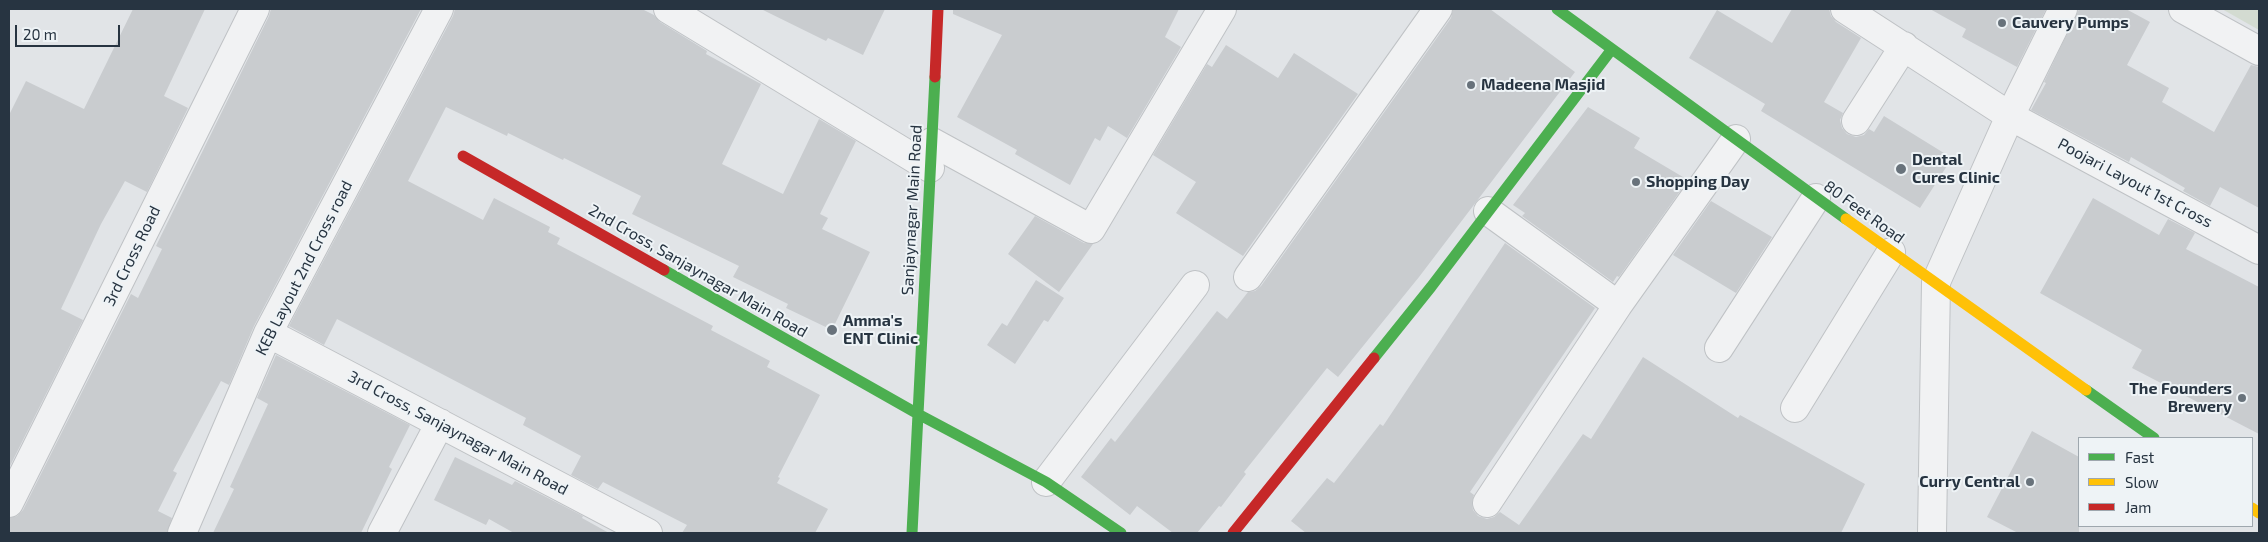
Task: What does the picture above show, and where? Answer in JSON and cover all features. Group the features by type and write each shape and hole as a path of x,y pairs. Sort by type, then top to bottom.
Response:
{"street":[{"name":"3rd Cross Road","path":"9,502 255,9"},
{"name":"KEB Layout 2nd Cross road","path":"182,533 268,333 439,9"},
{"name":"Sanjaynagar Main Road","path":"912,533 938,9"},
{"path":"684,13 931,155 1090,229 1222,9"},
{"path":"1248,277 1438,9"},
{"name":"80 Feet Road","path":"1557,9 1891,252 2153,437"},
{"name":"Poojari Layout 1st Cross","path":"1845,9 1874,17 1904,46 2010,116 2259,250"},
{"path":"1932,533 1936,282 2010,116 2063,9"},
{"path":"2183,9 2259,51"},
{"path":"1856,121 1904,46"},
{"path":"1233,533 1431,287 1612,49"},
{"path":"1487,503 1618,305 1736,139"},
{"name":"2nd Cross, Sanjaynagar Main Road","path":"463,156 918,414 1046,482 1121,533"},
{"path":"1719,348 1816,198"},
{"path":"1488,211 1618,305"},
{"path":"1795,408 1891,252"},
{"path":"1046,482 1195,285"},
{"name":"3rd Cross, Sanjaynagar Main Road","path":"268,333 648,533"},
{"path":"382,533 440,423"}],"shaded area":[{"path":"2222,9 2259,9 2259,30"}],"building":[{"path":"133,9 205,9 164,96 188,108 147,192 125,181 101,224 61,309 83,320 9,468 9,115 26,81 84,109"},
{"path":"271,9 421,9 254,326 229,385 221,381 173,471 177,473 158,511 172,518 167,533 9,533 9,518 17,516 23,510 131,294 138,298 162,249 156,246"},
{"path":"455,9 642,9 654,15 660,22 707,51 706,54 761,84 722,164 783,194 819,119 856,141 820,214 828,218 822,229 870,252 832,330 786,308 788,304 733,277 739,266 632,214 641,196 564,158 563,160 508,133 507,136 446,107 408,181 483,220 494,198 550,227 548,232 560,238 557,244 713,326 711,330 770,361 767,367 820,395 778,477 780,478 777,483 828,509 815,533 682,533 687,525 603,482 598,489 571,475 581,456 523,425 526,418 337,319 324,345 289,326"},
{"path":"761,9 885,9 863,55 828,38 826,41"},
{"path":"953,9 1179,9 1165,37 1181,47 1127,138 1108,126 1100,141 1095,138 1070,185 1015,154 1017,150 957,117 1002,35 953,14"},
{"path":"1453,9 1490,9 1575,72 1419,277 1338,377 1327,368 1244,472 1246,474 1221,507 1219,506 1197,533 1173,533 1137,506 1130,515 1081,477 1111,438 1115,442 1217,311 1227,319 1248,292 1255,291 1261,286 1451,18"},
{"path":"1792,9 1829,9 1831,16 1836,22 1861,38 1824,102 1843,113 1840,120 1842,128 1847,134 1856,137 1864,135 1869,129 1874,132 1884,116 1952,158 1920,208 1761,111 1765,104 1689,58 1717,10 1772,43"},
{"name":"Cauvery Pumps","path":"1930,9 2046,9 2017,67 1962,37 1966,29"},
{"path":"2079,9 2126,9 2150,22 2127,65 2169,88 2162,102 2214,132 2251,65 2259,67 2259,208 2220,187 2210,206 2183,191 2185,188 2131,157 2129,162 2031,110 2046,83 2044,82"},
{"path":"1226,45 1278,78 1294,53 1358,94 1243,256 1176,213 1196,182 1153,155 1207,64 1212,67"},
{"path":"1588,107 1640,138 1634,148 1688,180 1619,277 1617,276 1613,282 1522,216 1525,213 1513,205"},
{"path":"2093,198 2159,235 2168,219 2195,233 2186,249 2259,287 2259,434 2132,368 2142,350 2040,293"},
{"path":"1711,201 1772,237 1736,293 1673,255"},
{"path":"1035,216 1084,243 1093,244 1059,292 1008,254"},
{"path":"1505,243 1595,308 1470,492 1474,495 1472,502 1473,510 1478,516 1487,519 1494,517 1500,512 1519,525 1583,434 1591,439 1643,357 1738,418 1740,415 1865,484 1841,533 1306,533 1291,521 1327,478 1334,483 1380,424 1383,426"},
{"path":"1036,280 1064,298 1048,322 1044,320 1015,364 987,345 1002,323 1007,326"},
{"path":"276,355 410,425 389,467 392,469 361,533 213,533 234,489 230,487 268,404 257,398"},
{"path":"2032,431 2078,456 2079,533 2018,533 1987,517"},
{"path":"455,457 512,485 515,481 583,516 582,518 609,533 514,533 489,519 486,525 434,500"}],"traffic: fast":[{"path":"1557,9 1846,219"},
{"path":"1374,358 1431,287 1612,49"},
{"path":"912,533 935,77"},
{"path":"664,270 918,414 1046,482 1121,533"},
{"path":"2086,390 2153,437"}],"traffic: slow":[{"path":"1846,219 2086,390"},
{"path":"2253,509 2259,513"}],"traffic: jam":[{"path":"935,77 938,9"},
{"path":"463,156 664,270"},
{"path":"1233,533 1374,358"}],"place":[{"name":"Cauvery Pumps","path":"2002,23"},
{"name":"Madeena Masjid","path":"1471,85"},
{"name":"Dental Cures Clinic","path":"1901,169"},
{"name":"Shopping Day","path":"1636,182"},
{"name":"Amma's ENT Clinic","path":"832,330"},
{"name":"The Founders Brewery","path":"2242,398"},
{"name":"Curry Central","path":"2030,482"}]}
